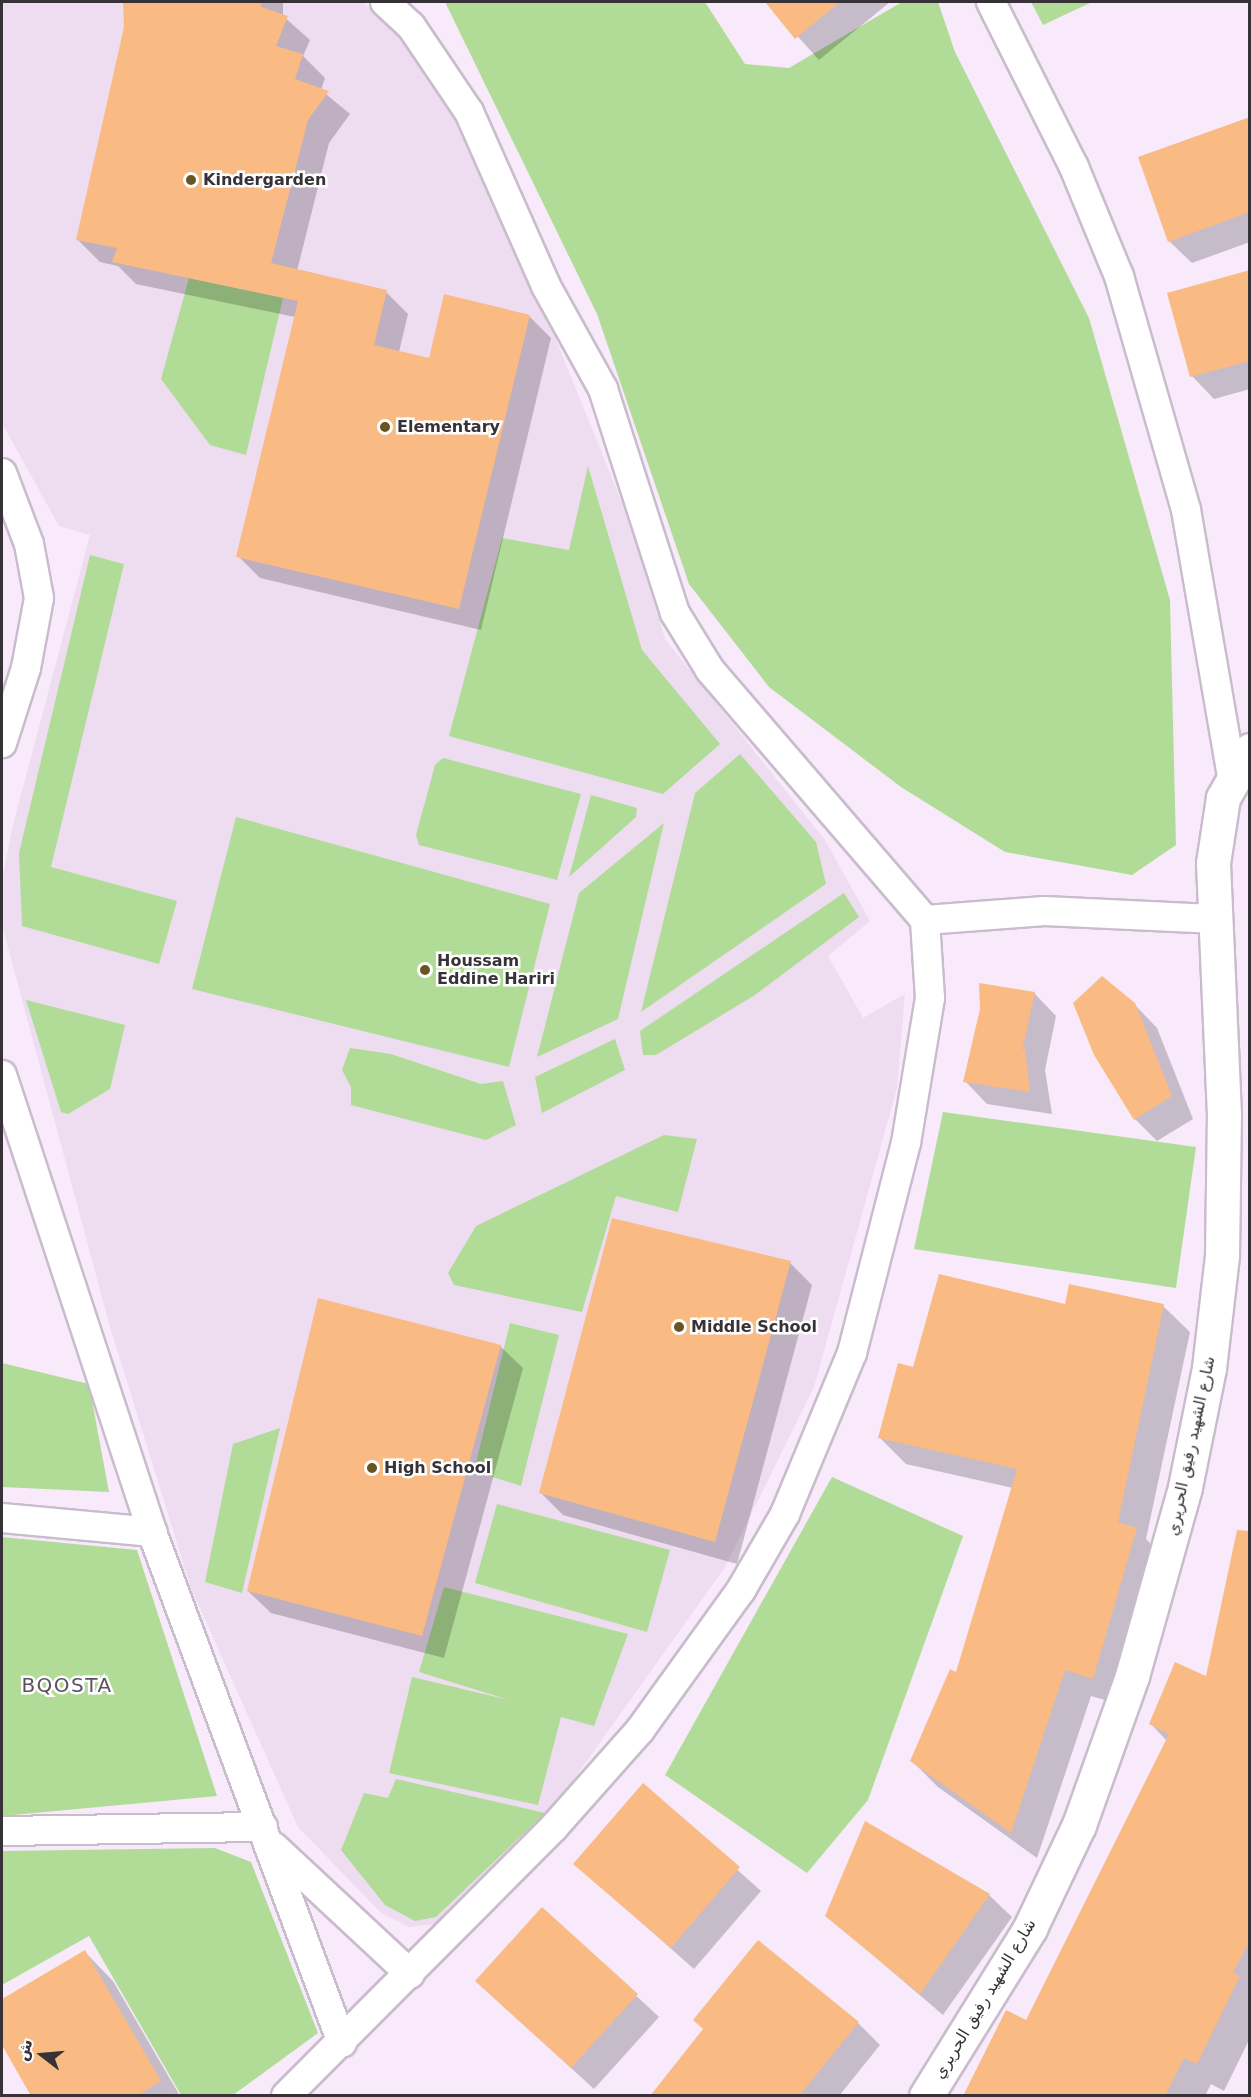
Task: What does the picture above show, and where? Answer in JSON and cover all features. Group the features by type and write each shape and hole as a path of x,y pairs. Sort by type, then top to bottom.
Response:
{"street":[{"path":"286,2096 342,2043 554,1827 640,1730 741,1590 784,1514 852,1353 896,1188 930,998 925,920 710,670 675,613 603,389 546,286 469,112 411,26 385,2"},
{"path":"991,2 1074,167 1119,276 1186,510 1232,777"},
{"path":"2,473 29,544 39,598 26,668 2,743"},
{"name":"شارع الشهيد رفيق الحريري","path":"926,2096 1030,1928 1079,1825 1132,1676 1185,1487 1209,1368 1222,1255 1224,1105 1212,919 1217,825 1232,777 1250,750"},
{"path":"925,920 1045,911 1212,919"},
{"path":"2,1075 152,1532 342,2043"},
{"path":"2,1518 152,1532"},
{"path":"2,1831 266,1835 410,1974"}],"shaded area":[{"name":"Houssam Eddine Hariri","path":"2,2 363,2 426,62 540,300 635,535 665,639 825,840 870,921 828,956 863,1018 905,994 897,1088 814,1387 725,1567 549,1814 437,1924 409,1927 381,1913 298,1827 191,1588 110,1327 2,925 2,880 12,829 90,535 59,526 2,423"}],"green space":[{"path":"445,2 705,2 745,64 789,68 902,2 938,2 955,52 1089,318 1170,600 1176,845 1132,875 1005,852 901,787 769,687 689,584 597,314"},
{"path":"1031,2 1092,2 1043,25"},
{"path":"189,278 283,298 246,455 210,445 161,379"},
{"path":"588,466 642,650 720,744 663,794 449,736 502,538 569,550"},
{"path":"90,555 124,564 51,867 177,901 159,964 22,926 19,853"},
{"path":"740,754 816,842 826,884 641,1012 695,793"},
{"path":"443,758 581,794 557,880 419,845 416,835 435,765"},
{"path":"591,795 637,808 636,817 569,877"},
{"path":"236,817 550,904 509,1067 192,989"},
{"path":"664,823 618,1019 537,1057 579,893"},
{"path":"844,893 859,917 755,995 656,1055 643,1055 640,1031"},
{"path":"26,1000 125,1025 110,1089 68,1114 61,1112"},
{"path":"615,1039 625,1070 542,1113 535,1077"},
{"path":"350,1048 391,1054 481,1084 503,1081 516,1125 486,1140 351,1105 351,1087 342,1070"},
{"path":"943,1112 1196,1147 1176,1288 914,1249"},
{"path":"664,1135 697,1139 678,1212 616,1196 582,1312 454,1285 448,1273 476,1226"},
{"path":"510,1323 559,1335 521,1486 474,1471"},
{"path":"2,1363 89,1384 109,1492 2,1487"},
{"path":"280,1428 242,1593 205,1582 233,1444"},
{"path":"832,1477 963,1536 868,1800 807,1873 665,1775"},
{"path":"497,1504 670,1550 647,1632 475,1583"},
{"path":"2,1537 137,1550 217,1796 2,1816"},
{"path":"444,1587 628,1634 594,1726 561,1717 538,1805 389,1773 412,1677 509,1700 419,1672"},
{"path":"396,1779 545,1813 436,1917 415,1921 385,1905 341,1850 364,1793 388,1798"},
{"path":"215,1848 251,1862 318,2033 233,2095 181,2095 89,1936 2,1985 2,1851"}],"building":[{"path":"123,2 261,2 261,7 288,16 276,46 303,54 295,79 329,91 308,120 271,263 387,290 374,345 429,358 444,294 530,315 459,609 236,557 298,301 112,262 117,248 76,240 124,27"},
{"path":"765,2 840,2 795,39"},
{"path":"1250,117 1250,212 1168,242 1138,157"},
{"path":"1250,270 1250,361 1190,377 1167,293"},
{"path":"1102,976 1135,1003 1172,1096 1134,1120 1094,1055 1073,1003"},
{"path":"979,983 1035,992 1022,1051 1025,1048 1030,1092 963,1082 980,1009"},
{"name":"Middle School","path":"612,1218 791,1261 715,1542 539,1493"},
{"path":"939,1274 1065,1304 1069,1284 1164,1304 1118,1522 1137,1528 1093,1679 1065,1670 1011,1833 910,1761 950,1669 956,1672 1017,1469 878,1438 898,1363 913,1367"},
{"name":"High School","path":"318,1298 501,1345 422,1636 247,1591"},
{"path":"1237,1530 1250,1531 1250,1940 1233,1973 1240,1976 1197,2064 1184,2058 1165,2096 963,2096 1006,2010 1026,2020 1169,1734 1149,1724 1175,1662 1206,1676"},
{"path":"643,1783 740,1867 671,1948 573,1864"},
{"path":"865,1821 990,1894 920,1994 825,1916"},
{"path":"542,1907 638,1994 571,2068 475,1981"},
{"path":"758,1940 859,2022 799,2096 650,2096 703,2029 693,2020"},
{"path":"85,1950 161,2081 137,2096 31,2096 2,2045 2,1999"}],"place":[{"name":"Kindergarden","path":"191,180"},
{"name":"Elementary","path":"385,427"},
{"name":"Houssam Eddine Hariri","path":"425,970"},
{"name":"Middle School","path":"679,1327"},
{"name":"High School","path":"372,1468"}],"district":[{"name":"BQOSTA","path":"67,1685"}]}
